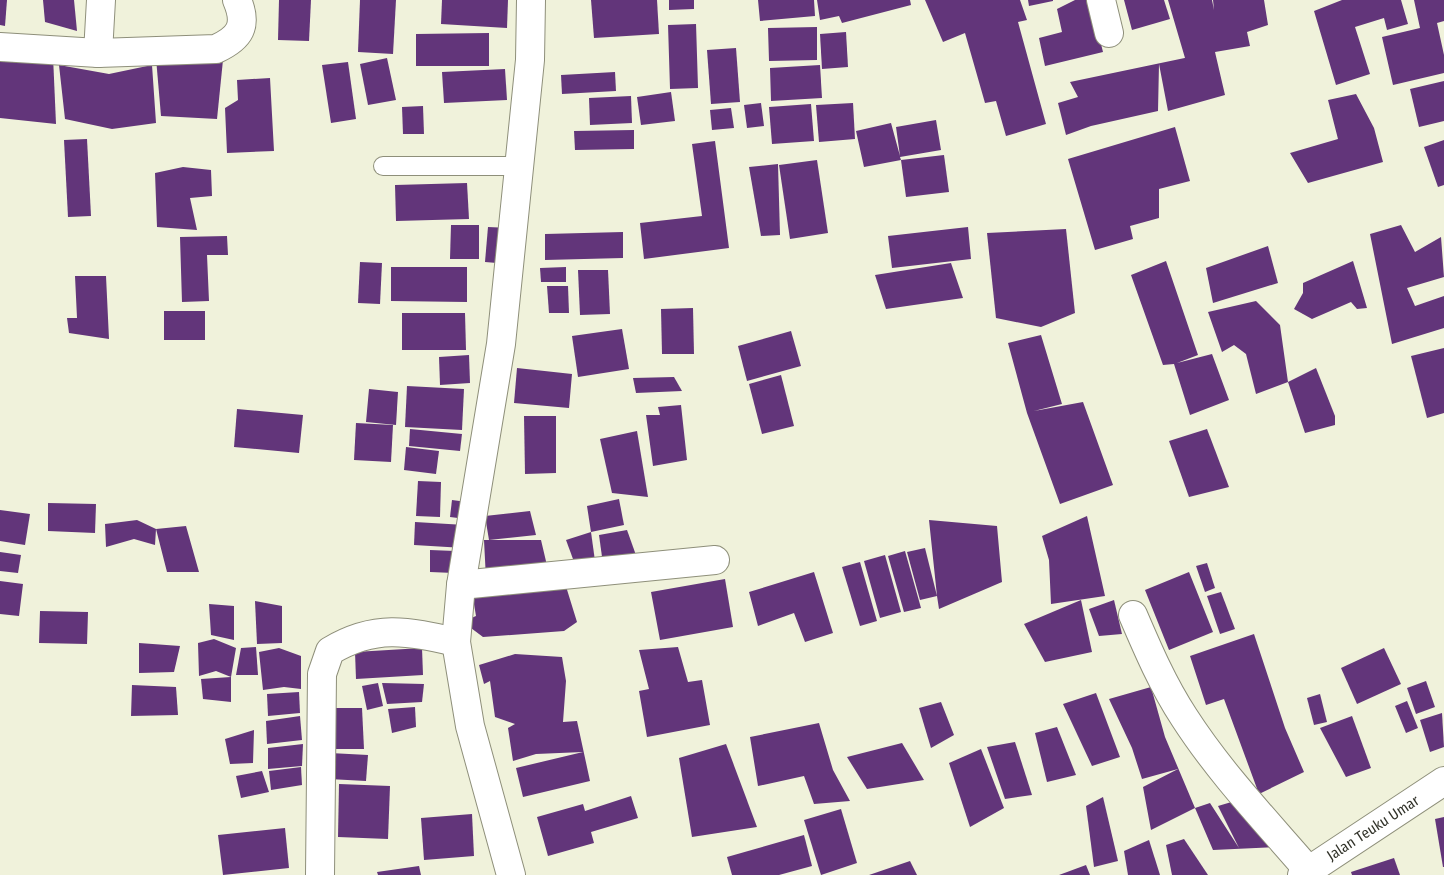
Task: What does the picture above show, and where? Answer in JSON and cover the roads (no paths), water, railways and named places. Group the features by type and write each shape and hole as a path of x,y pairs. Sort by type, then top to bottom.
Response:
{"street":[{"path":"98,53 101,0"},
{"path":"0,47 98,53 216,49 233,41 241,30 241,10 237,0"},
{"path":"511,875 470,726 456,642 461,585 501,344 530,60 531,0"},
{"path":"1101,0 1109,33"},
{"path":"461,585 715,560"},
{"path":"1133,615 1155,667 1183,716 1220,768 1305,873"},
{"path":"320,875 322,674 330,651 346,641 367,634 407,632 456,642"},
{"name":"Jalan Teuku Umar","path":"1305,873 1444,781"}],"lane":[{"path":"383,166 519,166"}]}
